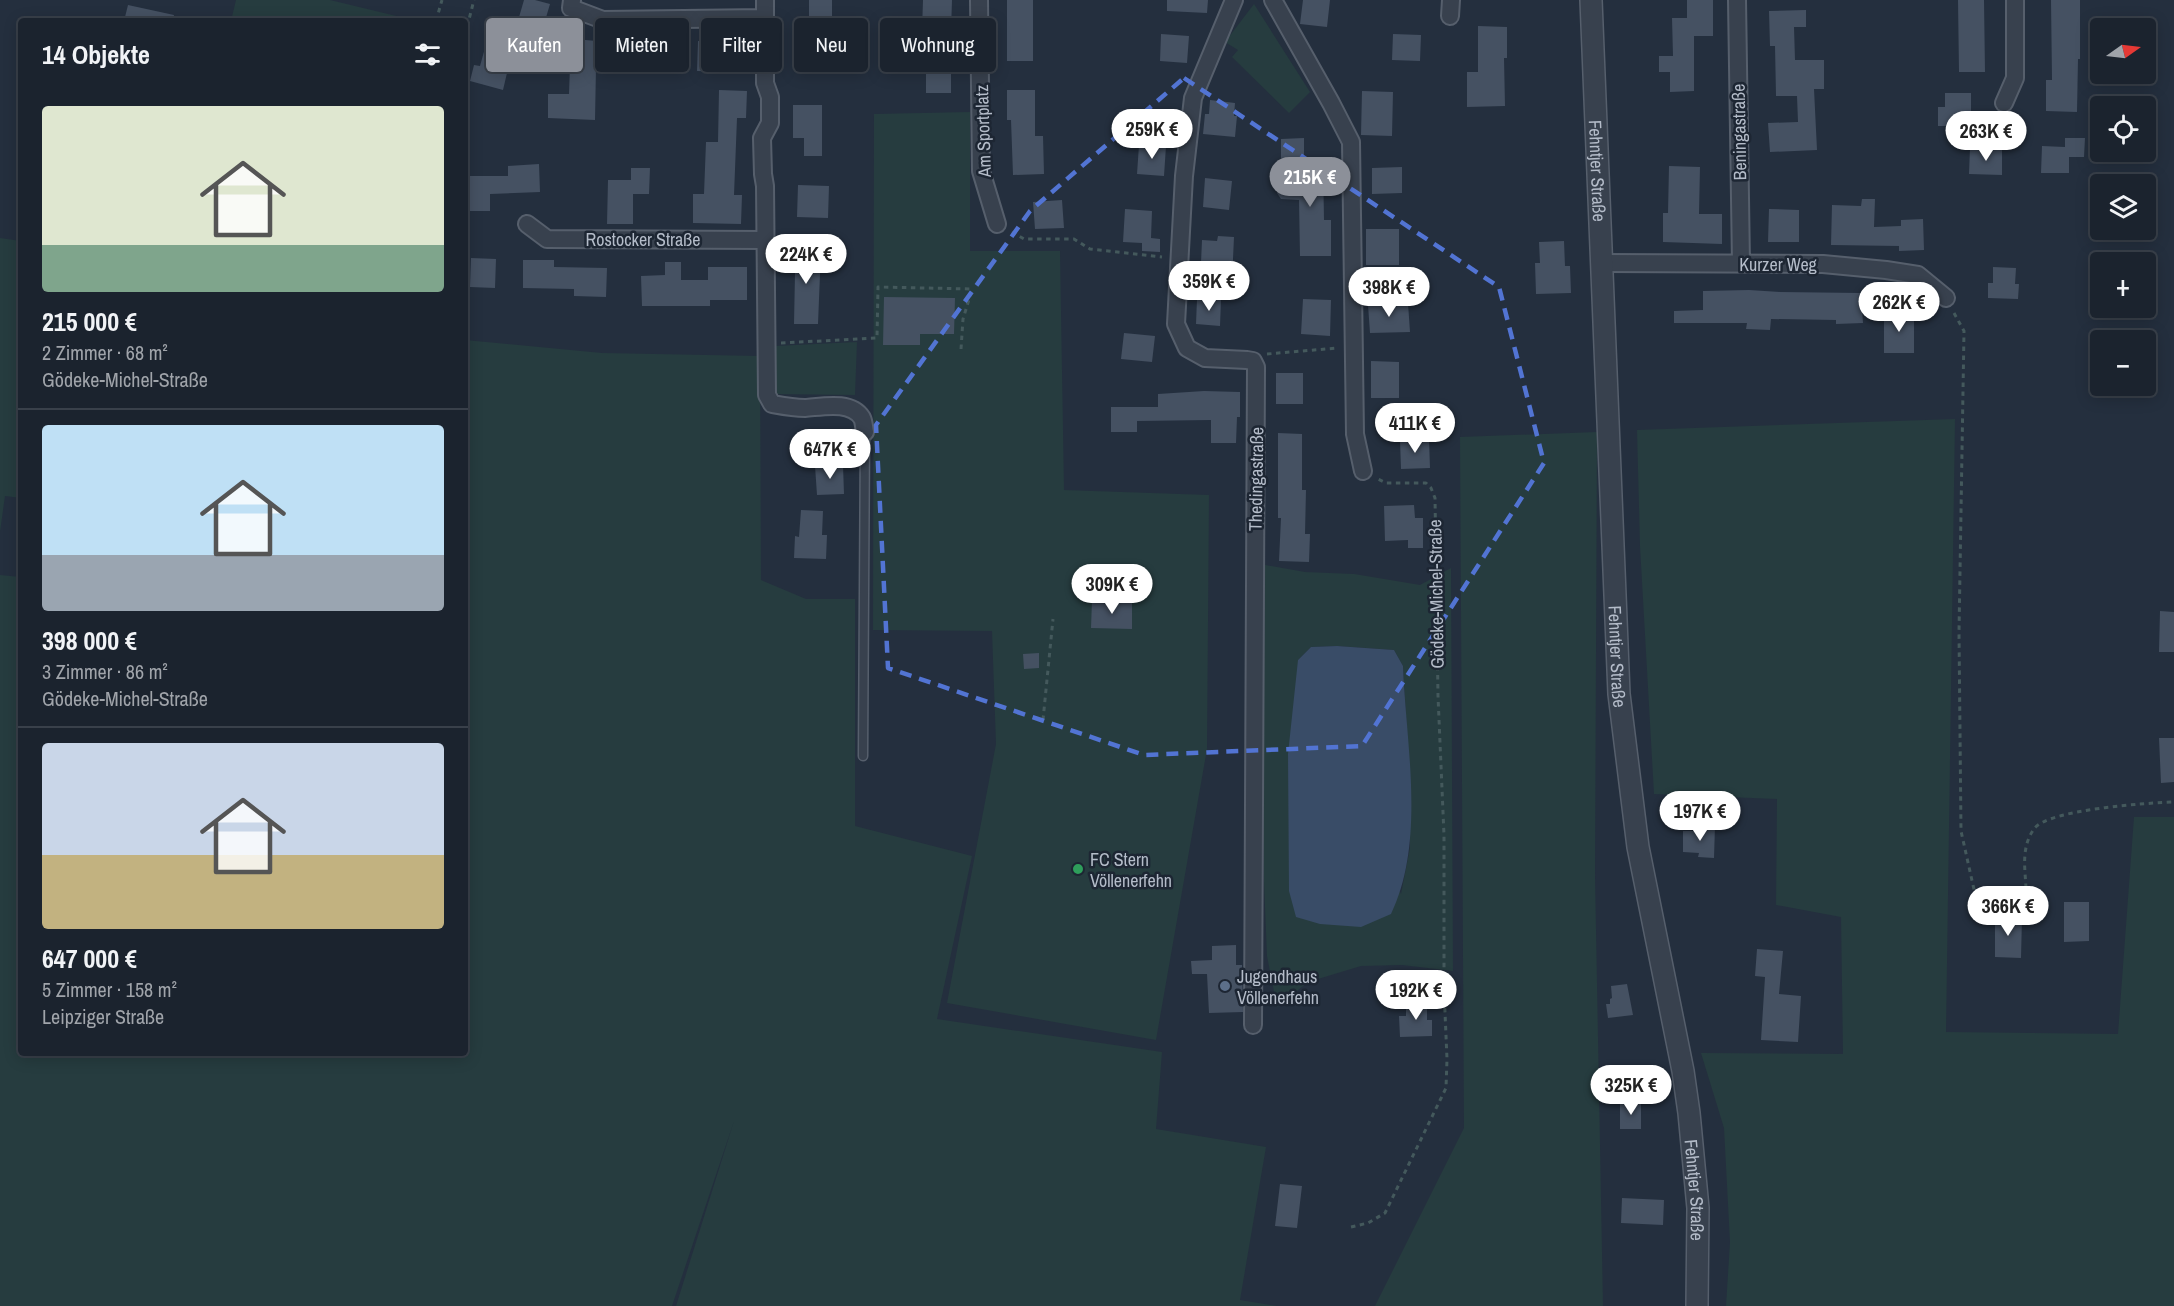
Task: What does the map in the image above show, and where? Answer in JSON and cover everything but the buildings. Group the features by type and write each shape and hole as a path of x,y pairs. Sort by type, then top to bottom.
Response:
{"street":[{"path":"572,0 572,8 603,20 701,19"},
{"path":"765,0 765,18"},
{"name":"Am Sportplatz","path":"979,0 981,171 997,224"},
{"path":"1234,0 1193,98 1184,176 1176,324 1187,348 1205,358 1253,361"},
{"path":"1273,0 1331,103 1350,142 1355,434 1363,471"},
{"name":"Fehntjer Straße","path":"1591,0 1620,706 1638,847 1689,1113 1698,1208 1697,1306"},
{"name":"Beningastraße","path":"1737,0 1741,264"},
{"path":"2004,103 2015,78 2015,0"},
{"path":"765,72 765,83 770,97 770,123 762,138 765,186 767,395 772,404 786,407 825,406 854,411 862,418 865,432"},
{"name":"Rostocker Straße","path":"526,224 547,239 764,240"},
{"name":"Kurzer Weg","path":"1602,263 1823,264 1918,275 1946,298"},
{"name":"Thedingastraße","path":"1253,361 1256,373 1253,1025"}],"lane":[{"path":"863,756 865,432"}],"path":[{"path":"437,18 442,0"},
{"path":"468,23 474,0"},
{"path":"997,224 1024,238 1074,239 1090,249 1180,260"},
{"path":"767,343 877,338 878,287 972,291 963,319 961,349"},
{"path":"1946,298 1964,331 1959,632 1961,831 1977,903"},
{"path":"1253,361 1261,354 1355,347"},
{"name":"Gödeke-Michel-Straße","path":"1351,1227 1368,1223 1385,1213 1446,1088 1447,1059 1435,498 1426,483 1386,483 1363,471"},
{"path":"1043,720 1053,619"},
{"path":"2026,888 2024,862 2026,845 2035,827 2078,812 2174,802"}],"highlighted area":[{"path":"1184,78 1499,287 1544,463 1362,746 1144,755 888,668 876,425 1030,211"}],"green space":[{"path":"236,0 330,0 405,18 232,18"},
{"path":"1254,4 1310,92 1289,113 1232,57 1238,50 1225,42"},
{"path":"970,112 970,251 1060,251 1064,490 1209,495 1207,749 1156,1040 947,1003 996,744 992,631 873,630 874,114"},
{"path":"0,238 18,241 18,498 5,496 0,532"},
{"path":"468,340 602,353 760,356 761,580 806,599 855,599 855,826 972,856 937,1019 1162,1052 1156,1129 1266,1147 1240,1300 1277,1306 676,1306 734,1121 672,1306 0,1306 0,575 18,577 18,1056 468,1056"},
{"path":"857,342 855,395 773,394 775,346"},
{"path":"1955,419 1946,1032 2118,1034 2134,817 2174,817 2174,1306 1726,1306 1730,1242 1724,1128 1701,1053 1843,1054 1841,917 1776,905 1777,799 1654,794 1640,546 1637,430"},
{"path":"1597,432 1595,876 1603,1306 1375,1306 1464,1128 1460,437"},
{"path":"1260,564 1305,572 1354,574 1420,585 1451,568 1453,971 1402,965 1361,966 1308,982 1277,1007 1267,956","holes":["1337,646 1394,650 1403,666 1410,782 1410,848 1401,894 1298,660 1311,647"]}],"water":[{"path":"1337,646 1394,650 1403,666 1411,792 1408,856 1402,886 1391,914 1361,927 1320,924 1296,917 1289,891 1288,754 1298,660 1311,647"}],"place":[{"name":"FC Stern Völlenerfehn","path":"1078,869"},
{"name":"Jugendhaus Völlenerfehn","path":"1225,986"}]}
